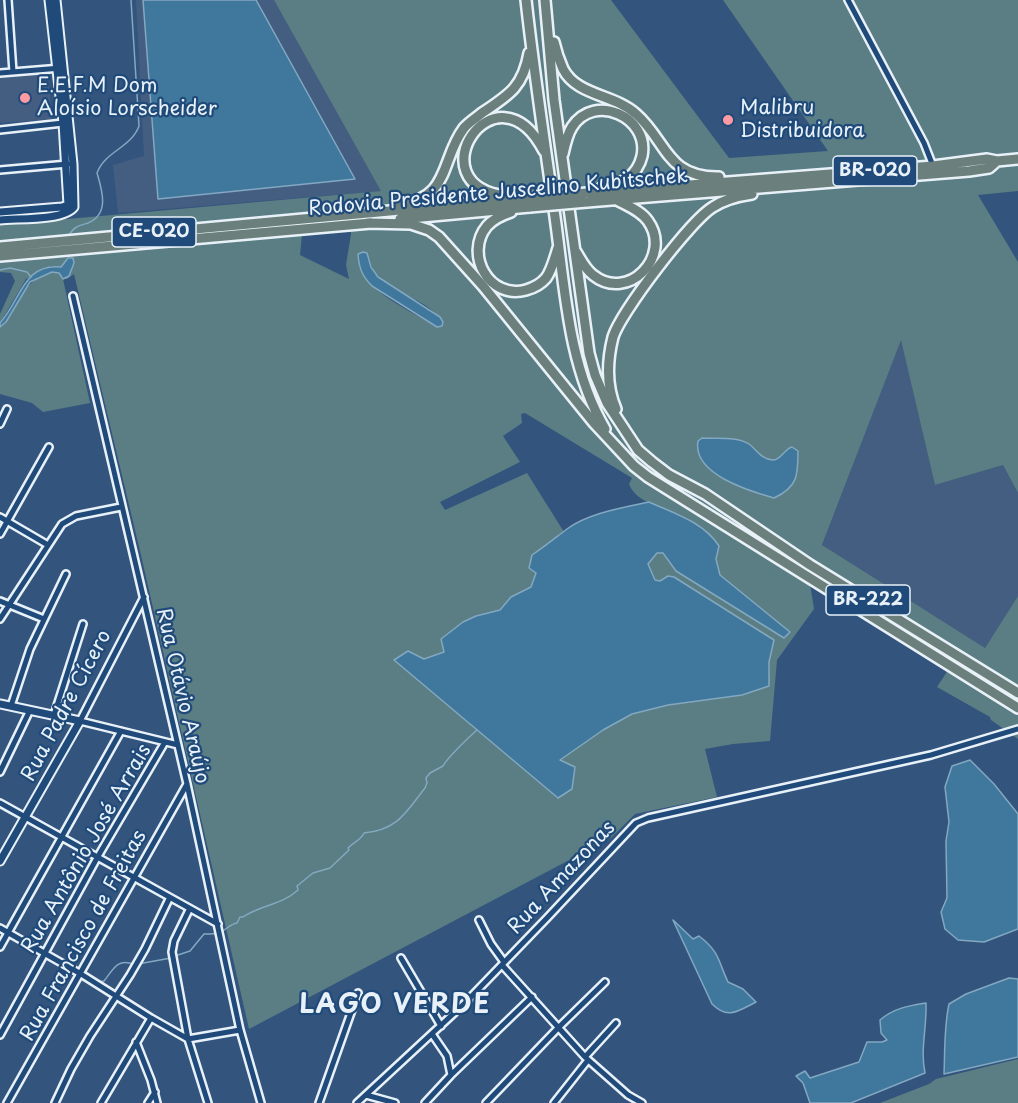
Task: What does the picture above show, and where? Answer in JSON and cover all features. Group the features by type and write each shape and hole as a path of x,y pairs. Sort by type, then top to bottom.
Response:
{"highway":[{"path":"526,0 547,157"},
{"path":"545,0 554,100 574,249 592,274 608,282 627,283 645,272 654,254 655,238 652,228 641,213 615,199"},
{"path":"548,23 563,70 570,78 584,89 614,101 638,115 665,153 686,171 701,177 737,176 751,179"},
{"path":"377,212 422,199 436,188 444,175 462,130 517,87 525,72 531,42"},
{"path":"562,159 572,127 588,113 615,111 636,126 643,146 640,163 635,171 629,178 596,189 588,196"},
{"path":"527,203 489,193 474,184 464,163 465,149 470,136 482,124 492,119 511,119 528,127 547,157"},
{"name":"BR-222","path":"547,157 576,361 593,407 611,440 634,466 675,495 1018,708"},
{"name":"Rodovia Presidente Juscelino Kubitschek","path":"0,255 368,223 751,179 933,166 987,159 998,161 1018,159"},
{"name":"Rodovia Presidente Juscelino Kubitschek","path":"588,196 615,199 969,171 989,168 998,161"},
{"path":"626,434 613,402 608,376 613,338 625,314 689,231 711,207 734,197 778,192 786,186"},
{"path":"527,203 492,221 481,235 477,253 481,268 488,279 503,289 521,291 530,289 546,278 559,245"},
{"name":"Rodovia Presidente Juscelino Kubitschek","path":"0,247 377,212 527,203"},
{"path":"368,223 411,224 429,230 439,237 483,286 594,423 611,440 652,462"},
{"name":"BR-222","path":"574,249 592,364 607,403 638,450 669,475 705,494 810,565 1018,693"}],"street":[{"path":"8,0 13,72"},
{"path":"49,0 59,68 71,206"},
{"path":"56,0 63,123 69,164"},
{"path":"848,0 924,143 933,166"},
{"path":"0,73 59,68"},
{"path":"0,130 63,123"},
{"path":"0,170 69,164"},
{"path":"0,212 71,206"},
{"path":"0,220 61,215 71,206"},
{"name":"Rua Otávio Araújo","path":"73,296 187,784 240,1030 261,1103"},
{"path":"0,424 7,409"},
{"path":"0,534 49,447"},
{"path":"0,619 66,520 121,507"},
{"path":"0,517 48,545"},
{"path":"11,706 30,649 66,574"},
{"name":"Rua Padre Cícero","path":"0,861 80,721 144,597"},
{"path":"0,601 44,619"},
{"path":"54,715 83,624"},
{"path":"0,704 178,745"},
{"path":"0,772 30,710"},
{"name":"Rua Amazonas","path":"357,1103 441,1026 547,918 630,827 641,820 931,755 1018,729"},
{"path":"0,947 121,731"},
{"name":"Rua Antônio José Arrais","path":"0,1035 44,952 165,742"},
{"name":"Rua Francisco de Freitas","path":"8,1103 187,784"},
{"path":"0,803 169,899 218,924"},
{"path":"55,1103 75,1060 144,949 169,899"},
{"path":"189,910 174,941 172,952 188,1039 208,1103"},
{"path":"478,920 503,963 587,1059 622,1091 640,1102"},
{"path":"0,927 188,1039 240,1030"},
{"path":"401,958 441,1026"},
{"path":"486,1103 605,982"},
{"path":"319,1103 358,993"},
{"path":"425,1103 532,997"},
{"path":"102,1103 151,1018"},
{"path":"554,1103 616,1023"},
{"path":"432,1034 447,1056 451,1075"},
{"path":"136,1042 157,1103"},
{"path":"148,1103 155,1092"},
{"path":"366,1095 395,1103"}],"shaded area":[{"path":"136,0 274,0 382,191 118,213 113,165 144,156"},
{"path":"143,0 256,0 355,179 158,199"},
{"name":"E.E.F.M Dom Aloísio Lorscheider","path":"45,72 48,76 52,119 0,123 0,76"},
{"path":"367,253 371,267 378,277 440,317 443,322 442,326 437,327 372,286 360,268 358,254"},
{"path":"68,258 73,258 74,263 69,276 63,279 59,273 52,272 30,282 6,322 0,327 0,323 31,277 48,267 61,267"},
{"path":"901,339 935,485 1003,465 1018,493 1018,596 985,648 822,546"},
{"path":"702,438 744,441 769,460 778,458 792,447 798,451 795,479 788,489 774,498 737,486 713,472 704,463 699,453 698,441"},
{"path":"649,502 697,524 713,538 719,546 716,559 720,575 790,632 784,638 676,571 663,553 657,553 648,564 655,580 660,581 668,576 674,577 774,640 769,662 769,686 742,695 668,705 632,714 603,730 560,760 575,767 572,789 558,798 394,660 408,651 424,659 444,652 441,639 463,622 500,610 511,597 531,587 536,573 529,568 532,555 576,523 606,512"},
{"path":"970,760 994,784 1018,814 1018,929 984,942 958,940 945,929 941,912 947,898 946,841 949,822 945,787 952,766"},
{"path":"673,920 693,939 699,936 706,942 718,957 728,982 743,989 756,1002 728,1013 712,1004"},
{"path":"1009,978 1018,979 1018,1057 944,1074 945,1030 949,1004 966,994"},
{"path":"926,1003 923,1056 925,1073 851,1103 810,1103 803,1083 796,1076 805,1071 810,1078 859,1062 867,1042 887,1040 881,1033 880,1020 896,1010"}],"green space":[{"path":"274,0 611,0 729,158 828,151 723,0 1018,0 1018,191 978,195 1018,262 1018,493 1003,465 935,485 901,340 822,545 985,648 1018,596 1018,739 990,717 937,687 948,670 810,584 814,609 777,660 770,741 705,749 717,797 635,814 611,838 249,1029 141,555 74,274 63,279 90,403 43,412 32,403 0,394 0,327 6,322 20,297 33,281 49,273 59,273 61,277 72,267 68,258 61,267 51,266 26,279 0,323 0,314 15,281 11,273 0,272 0,261 256,237 302,235 300,255 349,279 346,265 351,234 349,207 286,216 0,242 0,225 381,191","holes":["369,258 373,270 381,279 425,305 443,322 437,327 392,301 372,285 359,266","525,413 632,478 629,484 639,497 690,520 719,546 716,559 720,575 750,601 785,638 676,571 663,553 657,553 648,564 655,580 774,640 769,662 769,686 742,695 668,705 632,714 603,730 559,760 408,651 424,659 445,652 476,616 500,610 511,597 531,587 544,558 564,532 527,473 445,510 440,502 520,462 503,436 522,423 521,414","702,438 744,441 766,458 775,460 779,457 751,491"]},
{"path":"1018,1059 1018,1103 880,1103 929,1084 936,1079"}],"waterway":[{"path":"69,235 75,228 95,219 99,214 103,201 97,173 106,159 130,140 139,126 131,0"},
{"path":"0,270 10,268 27,272 31,277"},
{"path":"175,956 190,951 204,934 219,933 237,923 240,917 292,895 298,890 297,886 313,873 330,868 364,833 393,824 425,788 426,778 430,773 443,766 477,730"},
{"path":"138,964 171,958"},
{"path":"98,982 104,981 119,964 133,964"}],"place":[{"name":"E.E.F.M Dom Aloísio Lorscheider","path":"25,98"},
{"name":"Malibru Distribuidora","path":"728,120"}],"district":[{"name":"LAGO VERDE","path":"395,1006"}]}
